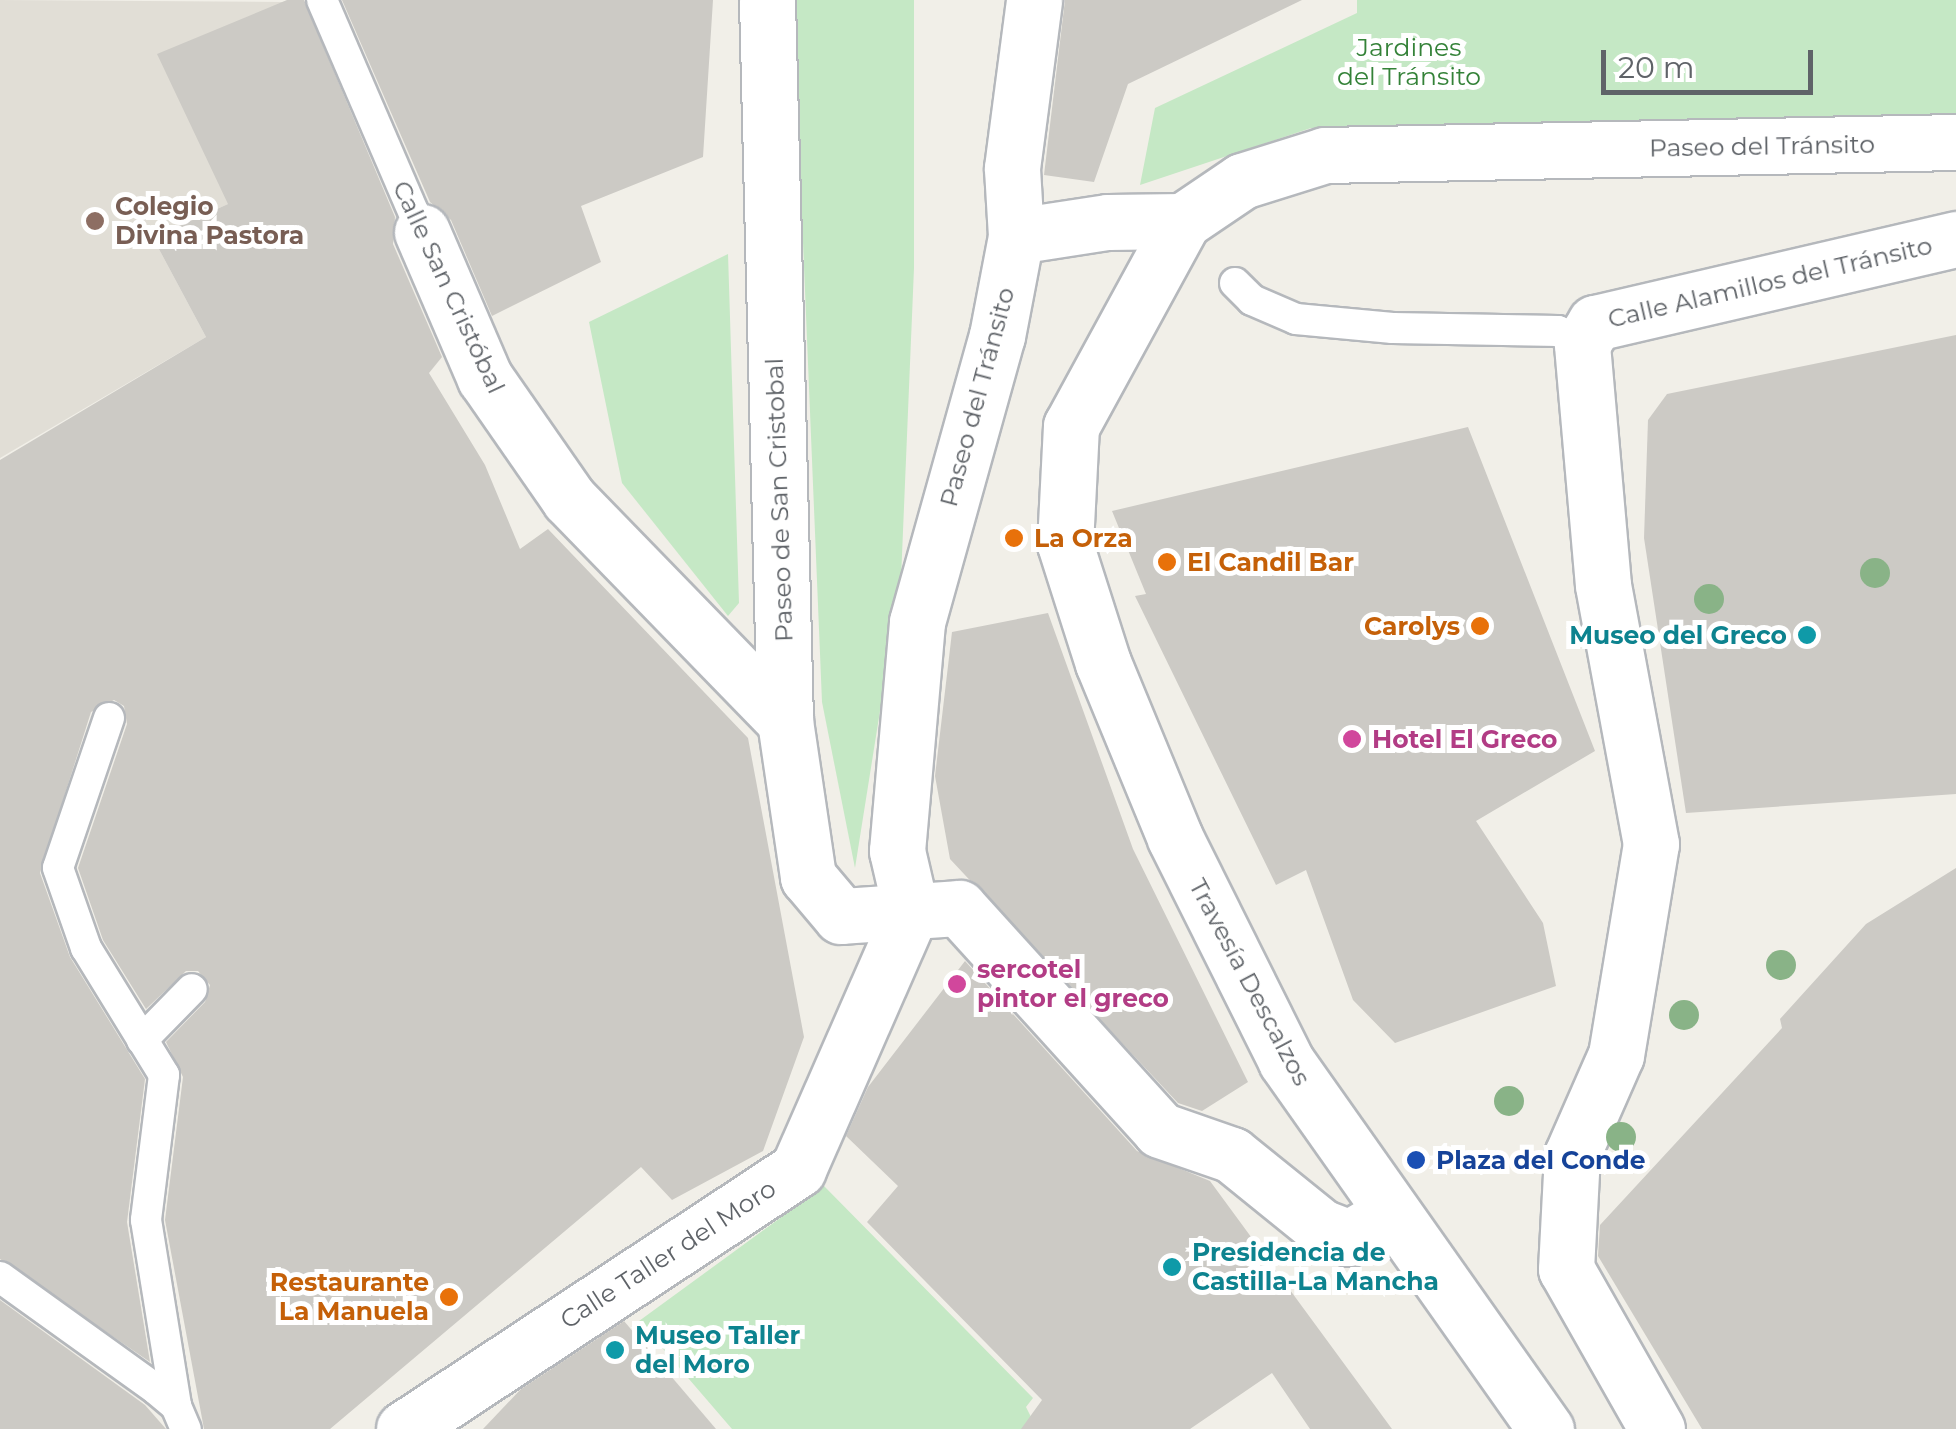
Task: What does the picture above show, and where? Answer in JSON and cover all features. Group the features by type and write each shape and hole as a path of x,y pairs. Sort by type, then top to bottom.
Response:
{"street":[{"name":"Paseo de San Cristobal","path":"767,0 785,721 808,877 841,916 911,911"},
{"name":"Paseo del Tránsito","path":"911,911 897,851 917,622 998,336 1016,236 1012,168 1034,0"},
{"name":"Paseo del Tránsito","path":"1183,222 1242,181 1324,154 1956,142"},
{"path":"1016,236 1108,222 1183,222"},
{"name":"Travesía Descalzos","path":"1183,222 1071,426 1064,544 1103,663 1175,838 1286,1061 1390,1214"},
{"name":"Calle San Cristóbal","path":"422,232 485,378 568,498 785,721"},
{"name":"Calle Alamillos del Tránsito","path":"1658,1429 1566,1269 1572,1155 1616,1054 1651,844 1604,585 1582,344 1595,323 1956,240"},
{"path":"911,911 959,908 1160,1130 1232,1155 1321,1227 1349,1238 1390,1214 1546,1429"},
{"name":"Calle Taller del Moro","path":"404,1429 798,1168 911,911"}],"lane":[{"name":"Calle San Cristóbal","path":"322,0 422,232"},
{"path":"1235,283 1252,300 1296,318 1393,328 1558,331 1582,344"},
{"path":"109,718 58,868 86,948 164,1075 146,1220 181,1418"},
{"path":"142,1040 192,988"},
{"path":"0,1277 181,1418"}],"shaded area":[{"name":"Colegio Divina Pastora","path":"0,0 283,2 228,204 153,238 206,337 0,458"}],"green space":[{"path":"793,0 914,0 914,268 901,579 855,868 822,702"},
{"name":"Jardines del Tránsito","path":"1357,0 1956,0 1956,114 1311,128 1140,185 1155,108 1357,13"},
{"path":"728,254 739,603 728,616 622,483 589,322"},
{"path":"824,1186 1033,1398 1026,1407 1037,1429 732,1429 639,1321"}],"building":[{"path":"287,0 304,0 395,217 393,244 442,357 429,373 485,465 520,549 548,529 748,738 804,1037 763,1151 672,1200 641,1167 330,1429 204,1429 165,1220 183,1077 166,1042 205,1002 210,985 198,971 186,971 146,1009 103,940 78,868 127,724 124,706 114,700 91,712 40,873 70,957 145,1079 127,1222 150,1362 0,1259 0,460 206,337 153,238 228,204 157,54"},
{"path":"342,0 713,0 703,157 581,206 601,262 492,316 451,220 430,202"},
{"path":"1065,0 1302,0 1128,84 1094,182 1044,175"},
{"name":"Museo del Greco","path":"1956,335 1956,794 1686,813 1644,538 1648,420 1667,394"},
{"path":"1468,427 1595,751 1476,821 1543,923 1556,986 1395,1043 1353,1000 1306,870 1276,885 1135,596 1146,594 1112,511"},
{"path":"1048,613 1133,849 1248,1082 1202,1111 1178,1103 950,859 935,776 952,632"},
{"path":"1956,868 1956,1429 1702,1429 1598,1256 1600,1225 1782,1028 1780,1019 1866,924"},
{"path":"965,961 1137,1151 1210,1181 1392,1429 1310,1429 1272,1373 1190,1429 1021,1429 1042,1400 867,1222 898,1186 846,1136 868,1087"},
{"path":"0,1300 145,1405 166,1429 0,1429"},
{"name":"Museo Taller del Moro","path":"624,1321 716,1429 483,1429 521,1389"}],"place":[{"name":"Colegio Divina Pastora","path":"95,221"},
{"name":"La Orza","path":"1014,538"},
{"name":"El Candil Bar","path":"1167,562"},
{"name":"Carolys","path":"1480,626"},
{"name":"Museo del Greco","path":"1807,635"},
{"name":"Hotel El Greco","path":"1352,739"},
{"name":"sercotel pintor el greco","path":"957,984"},
{"name":"Plaza del Conde","path":"1416,1160"},
{"name":"Presidencia de Castilla-La Mancha","path":"1172,1267"},
{"name":"Restaurante La Manuela","path":"449,1297"},
{"name":"Museo Taller del Moro","path":"615,1350"}]}
